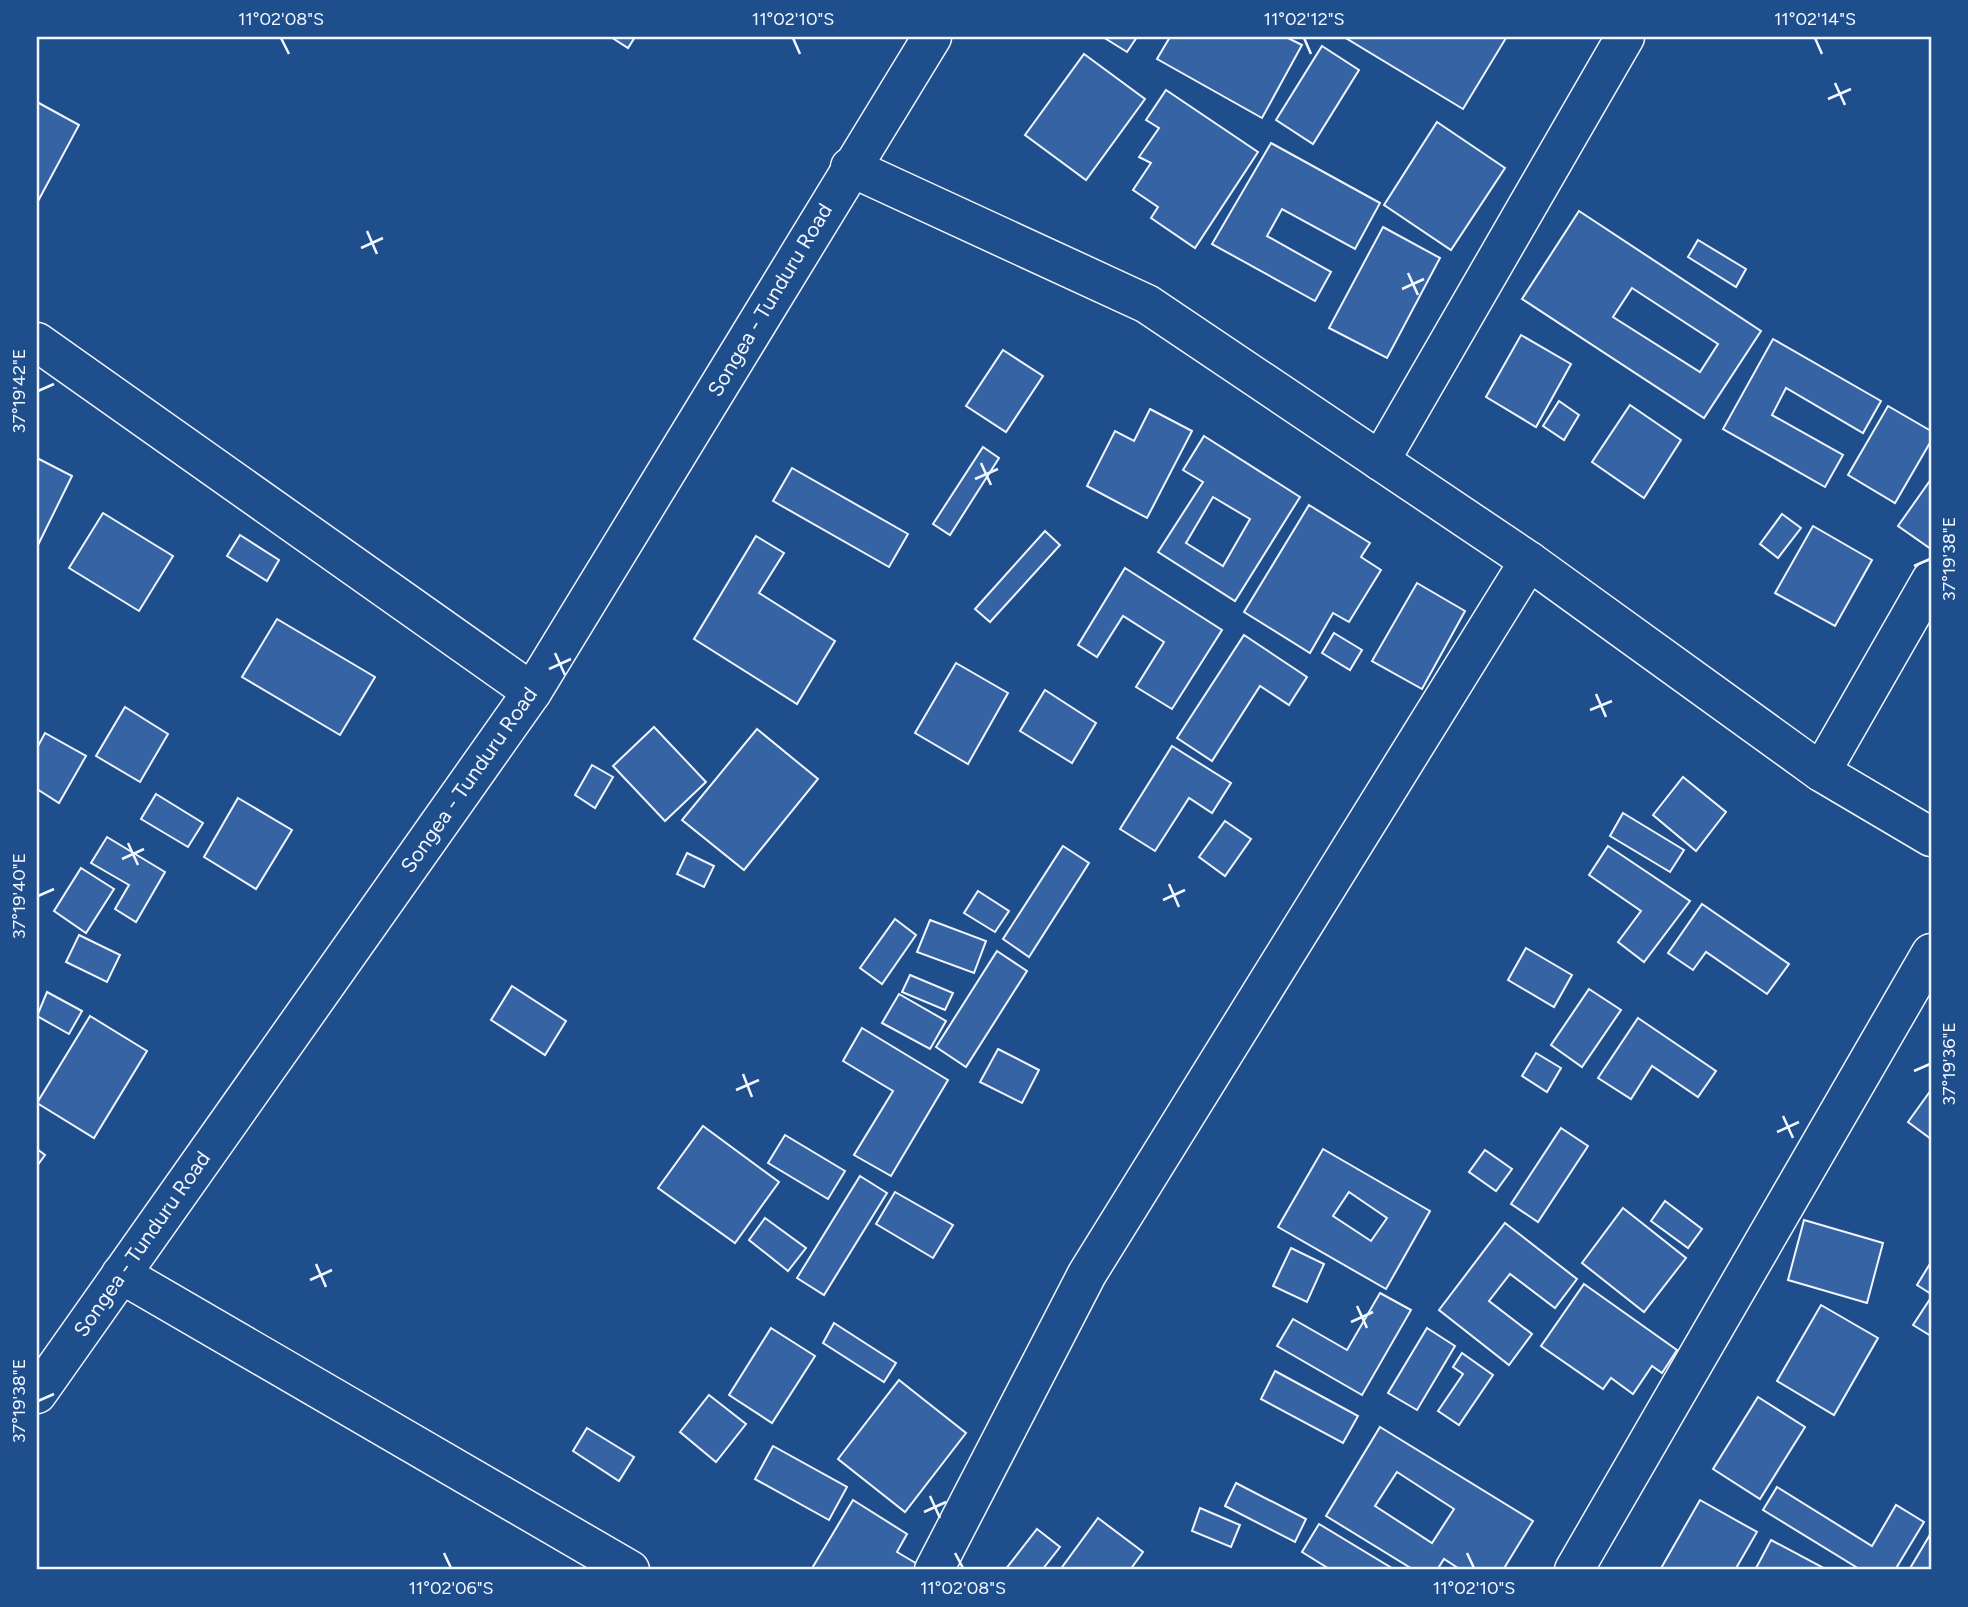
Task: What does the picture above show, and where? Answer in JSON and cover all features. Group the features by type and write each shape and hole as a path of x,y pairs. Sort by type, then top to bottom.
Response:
{"main road":[{"name":"Songea - Tunduru Road","path":"37,1394 532,692 850,167 932,37"},
{"path":"1380,461 1625,37"},
{"path":"850,167 1147,304 1529,562 1821,772 1931,836"},
{"path":"38,346 532,692"},
{"path":"934,1570 1087,1274 1529,562"},
{"path":"1821,772 1931,580"},
{"path":"1574,1570 1931,953"},
{"path":"121,1274 630,1570"}],"building":[{"path":"611,37 635,37 628,48"},
{"path":"1103,37 1137,37 1127,52"},
{"path":"1170,37 1286,37 1302,45 1262,118 1157,59"},
{"path":"1344,37 1504,37 1506,38 1463,109"},
{"path":"1322,46 1359,70 1313,144 1276,120"},
{"path":"1084,54 1145,99 1086,180 1025,135"},
{"path":"1166,90 1258,152 1195,248 1151,218 1158,207 1133,190 1151,163 1139,157 1159,128 1146,120"},
{"path":"37,102 79,125 37,203"},
{"path":"1437,122 1505,168 1451,250 1384,205"},
{"path":"1271,143 1380,203 1355,249 1282,209 1267,236 1331,272 1315,301 1212,244"},
{"path":"1579,211 1761,331 1704,418 1522,299","holes":["1632,288 1718,344 1700,372 1613,317"]},
{"path":"1383,227 1440,258 1387,358 1329,328"},
{"path":"1698,240 1746,269 1736,287 1688,257"},
{"path":"1521,335 1571,364 1536,427 1486,397"},
{"path":"1773,339 1881,401 1863,433 1786,388 1772,415 1843,455 1825,487 1723,429"},
{"path":"1003,350 1043,376 1006,432 966,406"},
{"path":"1559,401 1579,415 1564,440 1543,426"},
{"path":"1630,405 1681,440 1644,498 1592,462"},
{"path":"1888,406 1931,431 1931,441 1895,503 1848,475"},
{"path":"1150,409 1192,431 1147,518 1087,486 1115,431 1134,441"},
{"path":"1204,436 1300,497 1235,601 1158,552 1203,482 1183,470","holes":["1213,497 1250,519 1223,566 1186,543"]},
{"path":"983,447 999,458 950,535 933,524"},
{"path":"37,458 72,476 37,547"},
{"path":"792,468 908,534 889,567 773,501"},
{"path":"1929,482 1931,484 1931,549 1898,526"},
{"path":"1309,505 1370,543 1361,557 1381,570 1349,622 1333,613 1310,653 1244,612"},
{"path":"103,513 173,556 139,611 69,568"},
{"path":"1782,514 1801,528 1778,558 1760,544"},
{"path":"1813,526 1872,560 1835,626 1775,593"},
{"path":"1045,531 1060,545 990,622 975,609"},
{"path":"240,535 279,560 267,581 227,556"},
{"path":"756,536 784,553 759,593 835,641 797,704 694,639"},
{"path":"1125,568 1222,630 1172,709 1136,687 1164,642 1123,616 1097,657 1078,645"},
{"path":"1417,583 1465,611 1422,689 1372,661"},
{"path":"277,619 375,677 340,735 242,677"},
{"path":"1334,633 1362,650 1350,670 1322,653"},
{"path":"1244,635 1307,677 1289,705 1260,686 1212,761 1177,738"},
{"path":"956,663 1008,693 968,764 915,733"},
{"path":"1045,690 1096,723 1072,763 1020,731"},
{"path":"125,707 168,734 140,782 96,756"},
{"path":"654,727 706,782 665,821 613,766"},
{"path":"757,729 818,779 744,870 682,820"},
{"path":"45,733 86,756 59,803 37,789 37,748"},
{"path":"1172,746 1231,783 1212,813 1189,798 1155,851 1120,829"},
{"path":"592,765 613,777 595,808 575,795"},
{"path":"1683,777 1726,812 1696,851 1653,815"},
{"path":"156,794 203,823 188,847 141,819"},
{"path":"238,798 292,830 256,889 204,857"},
{"path":"1623,813 1684,850 1670,872 1610,836"},
{"path":"1225,821 1251,839 1225,876 1199,857"},
{"path":"107,837 165,872 136,922 115,909 129,885 91,863"},
{"path":"1063,846 1089,863 1029,957 1003,939"},
{"path":"1608,846 1690,901 1644,962 1618,942 1641,911 1589,875"},
{"path":"687,853 714,866 704,887 677,874"},
{"path":"81,868 114,889 86,933 54,911"},
{"path":"978,891 1009,911 995,932 964,913"},
{"path":"1702,904 1789,964 1767,994 1706,952 1693,970 1668,953"},
{"path":"895,919 916,935 882,984 860,968"},
{"path":"930,920 986,941 974,973 917,952"},
{"path":"79,935 120,955 107,982 66,962"},
{"path":"1526,948 1572,975 1554,1007 1508,980"},
{"path":"997,951 1027,971 966,1067 936,1047"},
{"path":"910,975 953,993 945,1010 902,992"},
{"path":"512,986 566,1021 545,1055 491,1020"},
{"path":"1589,989 1621,1010 1582,1067 1551,1045"},
{"path":"47,992 82,1011 69,1034 37,1016"},
{"path":"899,994 946,1021 930,1049 882,1023"},
{"path":"90,1016 147,1051 94,1138 37,1103"},
{"path":"1638,1018 1716,1071 1698,1097 1652,1066 1631,1099 1598,1078"},
{"path":"862,1028 948,1080 891,1176 854,1155 893,1091 843,1061"},
{"path":"998,1049 1039,1070 1022,1103 980,1082"},
{"path":"1536,1053 1561,1068 1547,1092 1522,1076"},
{"path":"1931,1090 1931,1139 1908,1122"},
{"path":"703,1126 779,1182 735,1243 658,1188"},
{"path":"1561,1128 1588,1146 1538,1222 1511,1204"},
{"path":"785,1135 845,1171 828,1199 768,1163"},
{"path":"37,1149 45,1155 37,1166"},
{"path":"1323,1149 1430,1211 1386,1289 1278,1227","holes":["1349,1192 1387,1218 1371,1241 1333,1216"]},
{"path":"1485,1150 1512,1169 1496,1191 1469,1172"},
{"path":"860,1176 887,1193 824,1295 797,1278"},
{"path":"895,1192 953,1225 933,1258 876,1224"},
{"path":"1665,1201 1702,1229 1688,1248 1651,1221"},
{"path":"1623,1208 1686,1258 1644,1312 1582,1263"},
{"path":"765,1218 806,1248 788,1271 749,1240"},
{"path":"1804,1220 1883,1243 1867,1303 1788,1280"},
{"path":"1505,1223 1577,1279 1555,1308 1510,1274 1489,1301 1532,1334 1509,1365 1439,1310"},
{"path":"1291,1248 1324,1264 1307,1302 1273,1286"},
{"path":"1931,1262 1931,1294 1917,1285"},
{"path":"1584,1284 1677,1350 1662,1373 1652,1366 1633,1394 1611,1378 1603,1389 1541,1346"},
{"path":"1380,1293 1411,1310 1362,1395 1277,1346 1293,1319 1347,1350"},
{"path":"1931,1300 1931,1336 1913,1325"},
{"path":"1821,1305 1878,1338 1834,1415 1777,1381"},
{"path":"834,1323 896,1363 884,1382 823,1343"},
{"path":"771,1328 815,1356 772,1423 729,1395"},
{"path":"1427,1328 1455,1346 1417,1410 1388,1393"},
{"path":"1462,1353 1493,1375 1459,1425 1438,1411 1463,1374 1453,1367"},
{"path":"1275,1371 1358,1416 1343,1443 1261,1399"},
{"path":"899,1380 966,1433 905,1512 838,1459"},
{"path":"709,1395 746,1424 716,1462 680,1432"},
{"path":"1758,1397 1805,1427 1760,1499 1713,1469"},
{"path":"1380,1427 1533,1521 1503,1570 1461,1570 1444,1559 1437,1570 1414,1570 1326,1516","holes":["1397,1472 1454,1509 1432,1543 1375,1506"]},
{"path":"587,1428 634,1457 619,1481 573,1451"},
{"path":"773,1446 847,1487 829,1520 755,1479"},
{"path":"1236,1483 1306,1519 1295,1542 1225,1506"},
{"path":"1777,1487 1872,1546 1896,1505 1924,1522 1895,1570 1861,1570 1763,1510"},
{"path":"853,1500 907,1534 897,1552 919,1565 916,1570 811,1570"},
{"path":"1700,1500 1757,1532 1735,1570 1660,1570"},
{"path":"1200,1508 1240,1525 1231,1547 1192,1531"},
{"path":"1098,1518 1143,1552 1130,1570 1060,1570"},
{"path":"1319,1524 1395,1570 1331,1570 1302,1552"},
{"path":"1037,1529 1060,1547 1042,1570 1005,1570"},
{"path":"1931,1533 1931,1570 1909,1570"},
{"path":"1771,1540 1822,1567 1820,1570 1755,1570"}]}
